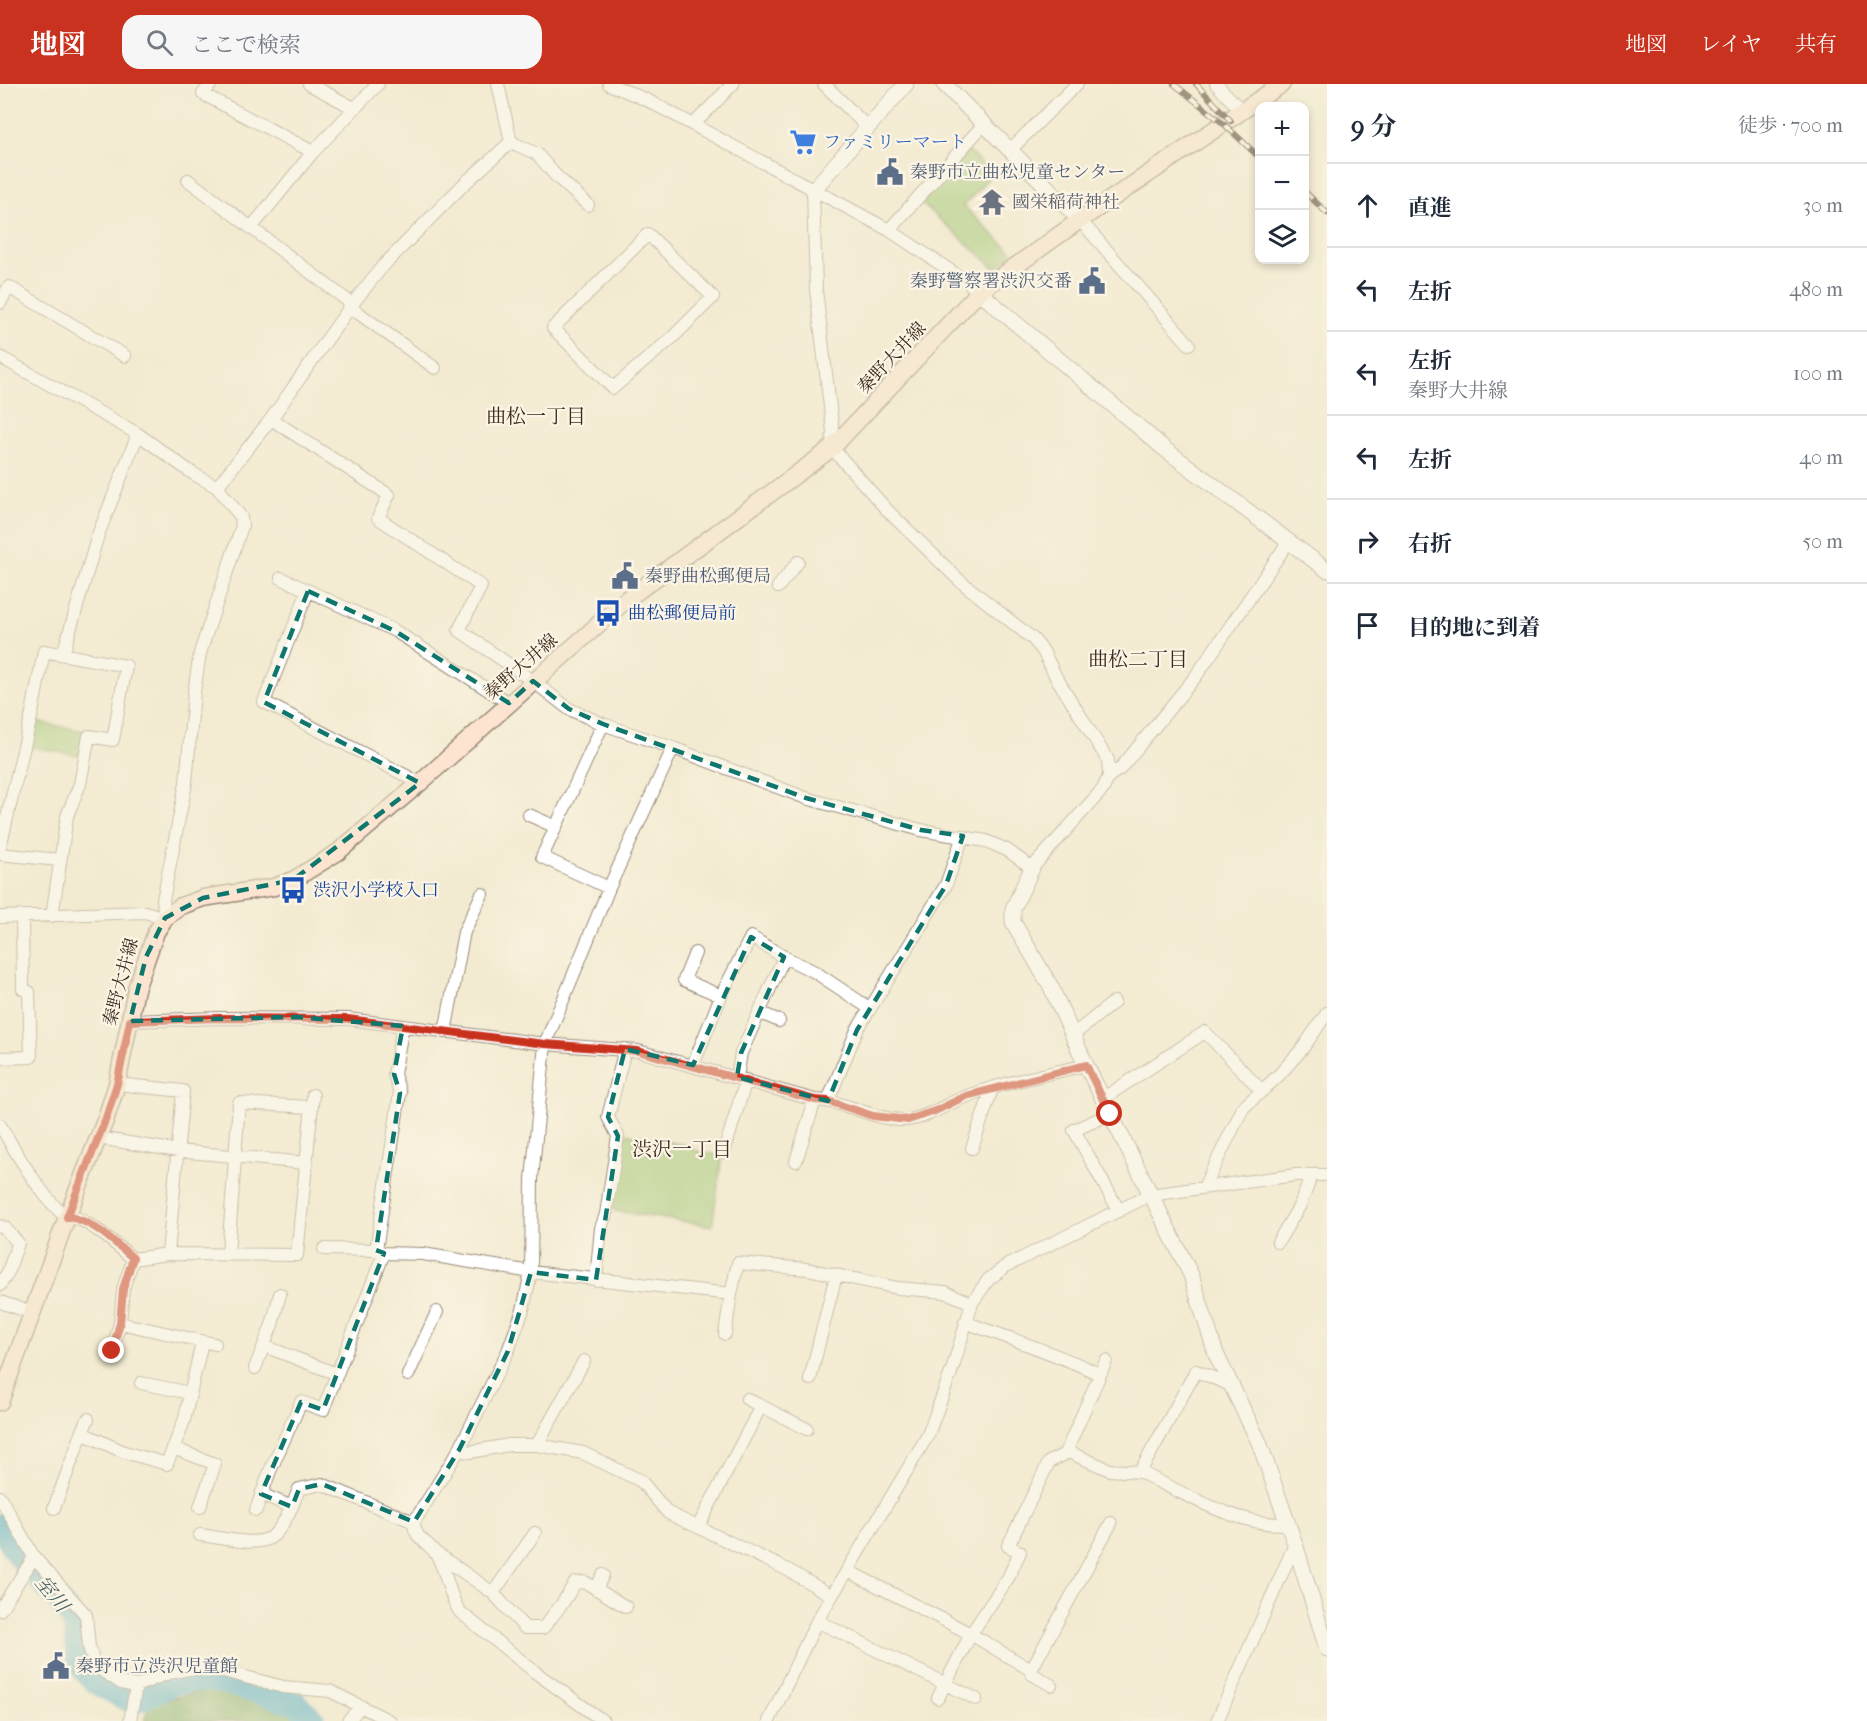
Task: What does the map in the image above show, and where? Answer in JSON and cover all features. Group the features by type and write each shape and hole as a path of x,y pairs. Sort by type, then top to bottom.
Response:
{"main road":[{"name":"秦野大井線","path":"0,1402 117,1084 136,989 156,932 165,918 181,906 203,898 274,887 293,880 338,852 420,783 627,599 832,448 980,292 1080,220 1282,84"}],"street":[{"path":"211,84 203,94 313,152"},
{"path":"309,84 354,108"},
{"path":"251,228 313,152 378,84"},
{"path":"498,84 511,142"},
{"path":"609,84 647,100 889,230 966,280 1166,450 1327,570"},
{"path":"693,124 733,84"},
{"path":"824,84 868,128"},
{"path":"906,84 813,190 816,290 832,448 888,511 959,580 1033,639 1043,651 1056,677 1108,760 1109,776 1103,789 1032,868 1013,909 1012,922 1051,987 1102,1099 1191,1275 1216,1354 1259,1442 1288,1522 1327,1649"},
{"path":"944,84 1080,220 1189,344"},
{"path":"1010,150 1076,84"},
{"path":"1216,84 1242,111"},
{"path":"889,230 984,124"},
{"path":"511,142 537,154 555,175 588,205"},
{"path":"217,487 271,419 351,306 382,267 456,191 511,142"},
{"path":"188,180 435,368"},
{"path":"648,234 713,297 674,337 613,388 553,328 648,234"},
{"path":"0,303 9,287 125,356"},
{"path":"0,357 138,434 192,473 217,487 241,517 242,526 200,653 186,783 163,900 165,918 145,912 0,917"},
{"path":"271,419 389,495 378,518 481,586 459,630 569,709 603,724 806,798 921,830 986,841 1007,850 1032,868"},
{"path":"63,654 98,535 138,434"},
{"path":"1109,776 1120,769 1196,676 1288,541"},
{"path":"778,588 798,562"},
{"path":"281,578 395,631 509,702"},
{"path":"308,591 264,702 420,783"},
{"path":"0,847 32,713 44,651 126,666 113,740 89,736 80,784 67,816 52,916"},
{"path":"603,724 542,857 609,888"},
{"path":"626,1607 585,1582 574,1583 562,1604 543,1628 525,1629 493,1593 417,1537 414,1522 459,1450 508,1351 523,1310 531,1272 532,1179 545,1044 609,888 673,748"},
{"path":"529,815 556,827"},
{"path":"796,1161 822,1100 857,1030 946,885 963,836"},
{"path":"0,854 59,860"},
{"path":"445,1032 464,932 482,894"},
{"path":"0,1058 31,1057 29,992 23,989 22,916"},
{"path":"693,1065 721,996 751,937 815,972 869,1008"},
{"path":"695,952 684,980 721,996"},
{"path":"724,1152 741,1079 741,1053 784,957"},
{"path":"1073,1035 1114,1002"},
{"path":"759,1012 779,1021"},
{"path":"1204,1187 1243,1108 1278,1076 1303,1048 1327,1013"},
{"path":"130,1021 297,1017 348,1019 545,1044 625,1049 693,1065 873,1116 908,1120 935,1111 966,1096 1086,1065"},
{"path":"256,1510 301,1402 323,1410 380,1252 400,1094 394,1074 403,1026"},
{"path":"1102,1099 1205,1032 1262,1091"},
{"path":"596,1280 601,1228 606,1214 618,1136 608,1117 625,1049"},
{"path":"117,1084 183,1091 168,1254"},
{"path":"972,1148 992,1089"},
{"path":"0,1125 4,1138 47,1197 67,1217 79,1218 133,1258 168,1254 297,1255 312,1101 239,1102 228,1254"},
{"path":"1110,1114 1074,1130 1119,1211"},
{"path":"98,1138 178,1151 306,1163"},
{"path":"768,1721 817,1621 928,1435 953,1367 965,1322 972,1304 988,1280 1006,1266 1150,1195 1296,1175 1327,1175"},
{"path":"1278,1242 1300,1205 1312,1175"},
{"path":"0,1226 5,1228 18,1243 8,1272 0,1285"},
{"path":"324,1250 423,1254 531,1272 731,1294"},
{"path":"112,1351 120,1323 123,1289 133,1258"},
{"path":"724,1334 738,1263 807,1269 898,1288 945,1293 972,1304"},
{"path":"810,1379 836,1275"},
{"path":"255,1368 277,1309 280,1294"},
{"path":"0,1302 33,1313"},
{"path":"408,1375 436,1312"},
{"path":"965,1322 1025,1345 1053,1352 1099,1374"},
{"path":"82,1433 124,1452 167,1464 174,1448 208,1343 120,1323"},
{"path":"264,1346 337,1374"},
{"path":"537,1445 584,1361"},
{"path":"938,1698 971,1634 1008,1578 1020,1552 1008,1546 1049,1462 1066,1451 1106,1361"},
{"path":"1140,1472 1196,1371 1231,1385"},
{"path":"141,1383 190,1393"},
{"path":"747,1399 807,1430"},
{"path":"698,1527 760,1406"},
{"path":"54,1508 88,1419"},
{"path":"459,1450 470,1452 509,1445 537,1445 584,1453 641,1481 668,1513 788,1570 832,1596"},
{"path":"174,1448 215,1464 201,1507"},
{"path":"1066,1451 1110,1470 1140,1472 1221,1511 1276,1524 1288,1522"},
{"path":"200,1534 255,1543 273,1536 292,1507 300,1489 322,1484 414,1522"},
{"path":"261,1494 292,1507"},
{"path":"0,1497 33,1558 86,1615 89,1647 93,1660 101,1670 121,1683 136,1689 169,1673 212,1668 283,1687 330,1691 390,1721"},
{"path":"1031,1670 1111,1523"},
{"path":"493,1593 535,1533"},
{"path":"1218,1721 1295,1544"},
{"path":"435,1552 453,1602 460,1612 603,1721"},
{"path":"0,1610 33,1558"},
{"path":"848,1571 971,1634 1031,1670 1032,1674 1051,1685"},
{"path":"596,1588 603,1575"},
{"path":"817,1621 976,1699"},
{"path":"131,1716 136,1689"},
{"path":"348,1721 361,1706"}],"highlighted area":[{"path":"308,591 395,631 509,703 533,681 569,709 603,724 806,798 921,830 963,836 946,885 857,1030 828,1101 737,1077 741,1053 784,957 751,937 693,1065 625,1049 608,1117 618,1136 596,1280 531,1272 508,1351 459,1450 414,1522 322,1484 299,1489 292,1507 261,1494 301,1402 323,1410 384,1253 376,1250 400,1093 394,1074 403,1026 297,1017 130,1021 146,957 165,918 203,898 293,880 420,783 264,702"}],"green space":[{"path":"968,151 992,174 963,206 1014,254 995,268 921,203"},
{"path":"37,722 85,731 81,756 31,747"},
{"path":"625,1133 690,1146 693,1150 722,1156 712,1226 615,1211 612,1206"},
{"path":"215,1689 290,1713 300,1721 145,1721 148,1703"}],"waterway":[{"name":"室川","path":"0,1525 19,1556 70,1615 75,1628 81,1667 96,1683 126,1699 138,1700 175,1683 196,1680 218,1681 296,1703 314,1721"}],"railway":[{"path":"1174,84 1224,124 1258,156"},
{"path":"1196,84 1231,121"},
{"path":"1309,196 1327,213"}],"place":[{"name":"ファミリーマート","path":"803,142"},
{"name":"秦野市立曲松児童センター","path":"890,172"},
{"name":"國栄稲荷神社","path":"992,202"},
{"name":"秦野警察署渋沢交番","path":"1092,281"},
{"name":"秦野曲松郵便局","path":"625,576"},
{"name":"曲松郵便局前","path":"608,613"},
{"name":"渋沢小学校入口","path":"293,890"},
{"name":"秦野市立渋沢児童館","path":"56,1666"}],"district":[{"name":"曲松一丁目","path":"536,416"},
{"name":"曲松二丁目","path":"1138,659"},
{"name":"渋沢一丁目","path":"682,1149"}],"route":[{"path":"112,1351 120,1323 123,1289 133,1258 79,1218 67,1217 117,1084 130,1021 297,1017 348,1019 545,1044 625,1049 686,1063 815,1100 828,1101 873,1116 908,1120 935,1111 966,1096 1086,1065 1110,1114"}]}
